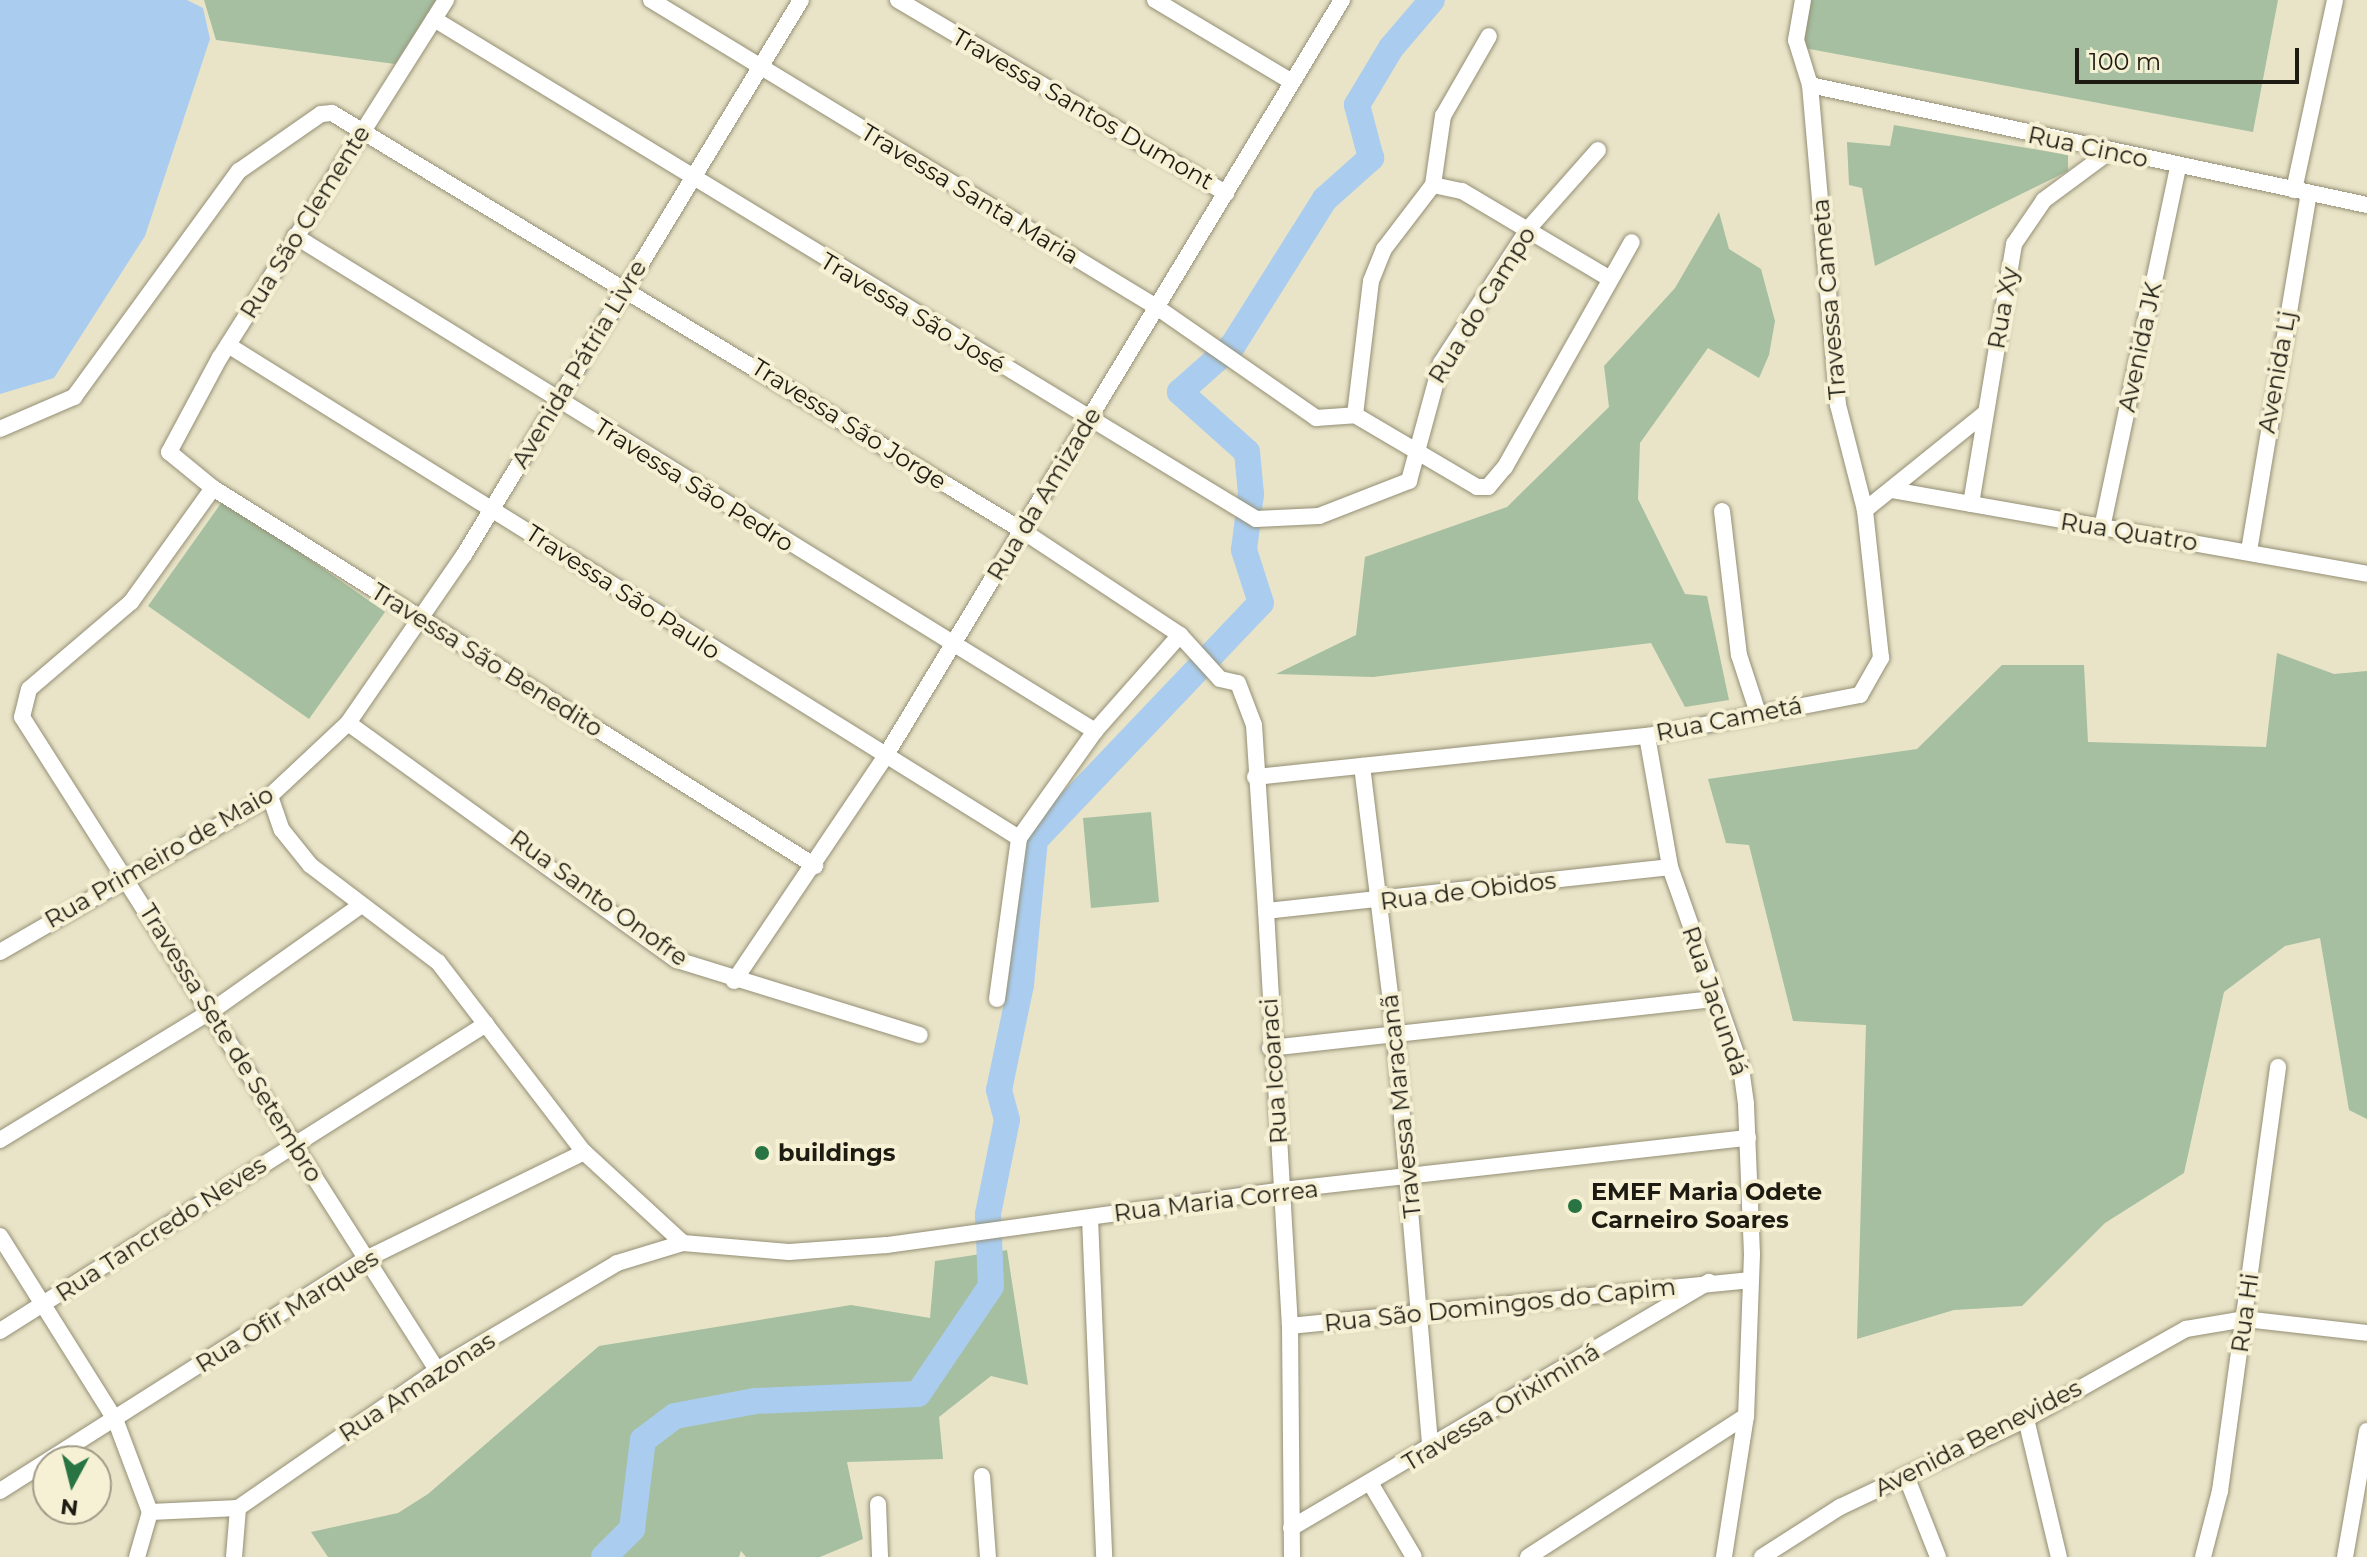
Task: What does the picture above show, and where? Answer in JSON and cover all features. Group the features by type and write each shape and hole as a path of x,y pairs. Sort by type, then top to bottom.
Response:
{"street":[{"name":"Rua São Clemente","path":"168,446 295,236 446,0"},
{"name":"Travessa Santa Maria","path":"651,0 1158,308 1286,391 1316,418 1355,415"},
{"name":"Avenida Pátria Livre","path":"348,723 421,618 558,402 758,66 801,0"},
{"name":"Travessa Santos Dumont","path":"898,0 1226,193"},
{"path":"1155,0 1292,82"},
{"name":"Rua da Amizade","path":"734,981 815,866 883,760 1342,0"},
{"name":"Travessa Cameta","path":"1803,0 1796,40 1810,85 1838,405 1865,510"},
{"name":"Avenida Lj","path":"2249,551 2302,191 2335,0"},
{"name":"Travessa São José","path":"434,19 690,179 1090,419 1239,513 1256,519 1319,516 1409,481"},
{"path":"1489,36 1443,116 1433,185 1384,249 1371,281 1355,415 1420,456 1488,487 1632,242"},
{"name":"Rua Cinco","path":"1810,85 2178,167 2367,205"},
{"name":"Travessa São Jorge","path":"0,429 74,397 99,372 253,158 321,114 364,129 626,286 1023,531 1180,635 1213,672 1247,696 1255,777"},
{"name":"Rua do Campo","path":"1409,481 1420,456 1427,397 1441,363 1529,228 1598,150"},
{"name":"Rua Xy","path":"1971,504 2014,244 2027,217 2109,152"},
{"name":"Avenida JK","path":"2102,528 2178,167"},
{"path":"1433,185 1462,191 1529,228 1610,279"},
{"name":"Travessa São Pedro","path":"295,236 558,402 1095,731"},
{"name":"Travessa São Paulo","path":"228,345 492,507 883,760 1019,838"},
{"path":"1865,510 1984,414"},
{"name":"Travessa São Benedito","path":"168,446 171,457 213,488 815,866"},
{"name":"Travessa Sete de Setembro","path":"213,488 131,602 29,689 22,717 213,1010 293,1144 437,1370"},
{"name":"Rua Quatro","path":"1892,490 2367,574"},
{"name":"Rua Cametá","path":"1255,777 1647,736 1860,695 1877,673 1881,632 1865,510"},
{"path":"1722,511 1737,642 1758,713"},
{"path":"997,999 1019,838 1095,731 1180,635"},
{"name":"Rua Primeiro de Maio","path":"0,952 125,873 270,796 348,723"},
{"name":"Rua Santo Onofre","path":"348,723 677,960 734,981 920,1035"},
{"name":"Rua Jacundá","path":"1647,736 1670,867 1714,999 1741,1068 1748,1138 1751,1280 1746,1416 1724,1557"},
{"name":"Travessa Maracanã","path":"1362,766 1395,1035 1430,1446"},
{"name":"Rua Icoaraci","path":"1255,777 1266,911 1270,1048 1290,1326 1292,1557"},
{"path":"270,796 292,845 360,906 427,952 584,1152 653,1221 683,1243"},
{"name":"Rua de Obidos","path":"1266,911 1379,902 1670,867"},
{"path":"0,1140 213,1010 360,906"},
{"path":"1270,1048 1714,999"},
{"name":"Rua Tancredo Neves","path":"0,1331 486,1024"},
{"name":"Rua Hi","path":"2203,1557 2245,1319 2278,1067"},
{"name":"Rua Maria Correa","path":"683,1243 789,1252 978,1234 1282,1190 1409,1180 1748,1138"},
{"name":"Rua Ofir Marques","path":"0,1491 366,1259 584,1152"},
{"path":"1090,1218 1104,1557"},
{"path":"0,1236 115,1419 150,1512 137,1557"},
{"name":"Rua Amazonas","path":"238,1508 437,1370 617,1263 683,1243"},
{"name":"Rua São Domingos do Capim","path":"1290,1326 1421,1317 1709,1282 1751,1280"},
{"name":"Travessa Oriximiná","path":"1291,1528 1372,1486 1430,1446 1709,1282"},
{"name":"Avenida Benevides","path":"1762,1557 1906,1476 2026,1419 2151,1344 2186,1329 2245,1319 2367,1333"},
{"path":"1528,1557 1746,1416"},
{"path":"2026,1419 2059,1557"},
{"path":"2345,1557 2367,1431"},
{"path":"982,1476 988,1557"},
{"path":"1906,1476 1938,1557"},
{"path":"1372,1486 1414,1557"},
{"path":"878,1504 880,1557"},
{"path":"150,1512 238,1508 234,1557"}],"green space":[{"path":"204,0 436,0 395,64 216,40"},
{"path":"1808,0 2278,0 2253,132 1799,47"},
{"path":"1894,125 2068,155 2068,171 1875,266 1862,188 1849,185 1847,142 1890,146"},
{"path":"1719,212 1729,249 1761,269 1775,321 1769,355 1759,378 1708,348 1640,443 1638,499 1685,594 1707,596 1729,700 1685,707 1651,643 1373,677 1276,674 1356,635 1365,557 1507,507 1609,407 1604,366 1675,288"},
{"path":"224,499 385,612 309,719 148,606"},
{"path":"2277,653 2334,674 2367,671 2367,1119 2349,1110 2320,938 2285,946 2224,992 2184,1173 2105,1223 2022,1306 1954,1310 1857,1339 1866,1025 1793,1021 1749,845 1726,843 1708,779 1917,749 2002,665 2084,665 2088,742 2266,747"},
{"path":"1151,812 1159,902 1091,908 1083,818"},
{"path":"1007,1250 1028,1385 991,1376 939,1417 943,1459 847,1462 863,1539 820,1557 746,1557 741,1551 739,1557 328,1557 311,1532 398,1513 428,1494 599,1346 851,1305 930,1318 935,1261"}],"water":[{"path":"0,0 187,0 203,8 210,39 145,236 54,378 0,394"}],"waterway":[{"path":"604,1557 632,1529 643,1440 675,1416 755,1401 918,1394 991,1286 988,1214 1007,1120 999,1090 1021,985 1035,840 1261,603 1244,550 1251,494 1247,452 1180,392 1233,345 1325,199 1371,158 1357,105 1391,48 1432,0"}],"place":[{"name":"buildings","path":"762,1153"},
{"name":"EMEF Maria Odete Carneiro Soares","path":"1575,1206"}]}
